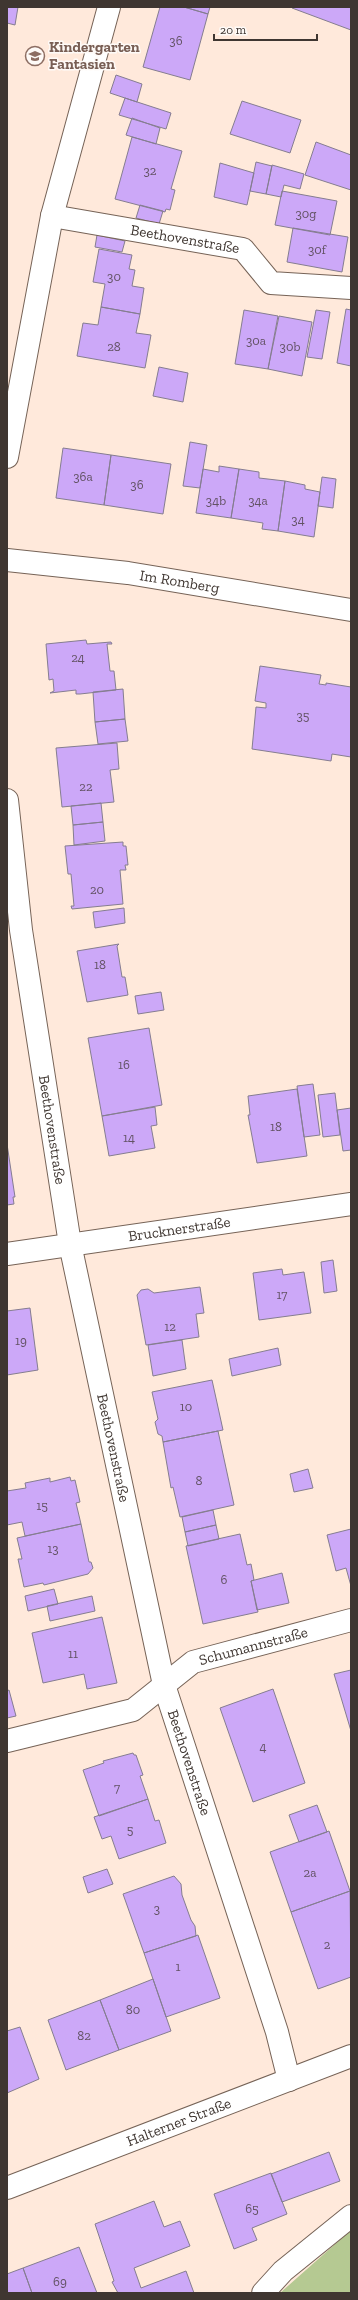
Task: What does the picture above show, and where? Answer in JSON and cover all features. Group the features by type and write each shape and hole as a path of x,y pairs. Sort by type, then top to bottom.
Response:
{"street":[{"path":"7,457 52,216 109,7"},
{"name":"Beethovenstraße","path":"52,216 243,249 271,283 351,288"},
{"name":"Im Romberg","path":"7,560 128,574 351,610"},
{"name":"Beethovenstraße","path":"7,800 21,930 70,1244 164,1685 277,2032 289,2080"},
{"name":"Brucknerstraße","path":"7,1254 351,1204"},
{"name":"Schumannstraße","path":"7,1741 133,1710 193,1662 351,1620"},
{"name":"Halterner Straße","path":"7,2188 351,2056"},
{"path":"263,2293 284,2271 351,2216"}],"green space":[{"path":"351,2230 351,2293 280,2293"}],"building":[{"path":"7,7 18,7 15,25 7,23"},
{"path":"160,7 184,7 208,14 190,80 143,67"},
{"path":"184,7 210,7 208,14"},
{"path":"351,7 351,30 292,8"},
{"path":"116,75 142,84 137,102 110,93"},
{"path":"125,98 171,113 166,129 119,115"},
{"path":"242,101 301,120 290,153 230,134"},
{"path":"132,118 160,128 156,144 126,135"},
{"path":"132,137 182,151 171,189 175,190 170,210 166,209 165,212 115,199"},
{"path":"316,142 351,155 351,190 305,175"},
{"path":"256,162 272,166 266,194 250,191"},
{"path":"220,163 254,173 247,205 214,197"},
{"path":"272,165 304,174 300,189 284,185 281,197 266,194"},
{"path":"282,191 337,201 330,235 275,225"},
{"path":"140,205 163,211 159,224 136,218"},
{"path":"293,228 348,237 342,272 287,262"},
{"path":"97,235 125,241 122,252 95,247"},
{"path":"99,249 132,255 129,269 135,270 132,286 144,288 140,314 101,307 105,284 93,282"},
{"path":"101,307 140,314 136,333 151,335 145,368 77,356 83,323 98,325"},
{"path":"346,309 351,310 351,366 337,363"},
{"path":"244,310 278,316 268,369 235,364"},
{"path":"316,310 330,312 322,359 307,357"},
{"path":"279,316 312,322 302,376 268,369"},
{"path":"159,367 188,373 183,402 153,396"},
{"path":"190,442 207,445 200,488 183,486"},
{"path":"63,448 111,455 104,505 56,498"},
{"path":"111,455 171,464 163,514 104,505"},
{"path":"219,466 239,469 231,518 196,513 203,469 219,472"},
{"path":"239,469 259,472 259,478 285,481 278,531 262,529 263,523 231,518"},
{"path":"322,477 336,479 333,508 318,506"},
{"path":"285,481 305,485 305,489 320,492 314,537 278,531"},
{"path":"86,640 87,644 111,642 112,644 107,644 110,671 114,671 116,690 80,694 76,694 76,690 50,693 54,691 53,679 49,680 46,644"},
{"path":"260,666 321,675 319,684 326,685 326,683 351,687 351,757 332,754 331,761 252,749 256,707 266,708 266,703 255,701"},
{"path":"123,689 125,719 95,722 93,692"},
{"path":"125,719 128,741 98,744 95,722"},
{"path":"117,743 119,769 110,770 114,802 62,807 56,748"},
{"path":"101,803 103,822 73,825 71,806"},
{"path":"103,822 105,841 74,845 73,825"},
{"path":"123,842 123,846 126,846 128,865 125,865 126,870 120,870 123,904 72,909 71,906 74,906 71,874 68,874 65,846"},
{"path":"124,908 125,923 95,928 93,912"},
{"path":"119,944 117,946 122,977 125,977 128,995 87,1002 77,951"},
{"path":"161,992 164,1010 138,1014 135,996"},
{"path":"149,1028 162,1105 102,1116 88,1038"},
{"path":"313,1084 320,1135 304,1137 297,1086"},
{"path":"297,1089 307,1156 257,1163 248,1115 250,1115 248,1096"},
{"path":"335,1093 340,1135 323,1137 318,1095"},
{"path":"155,1107 157,1125 151,1126 155,1148 109,1156 102,1116"},
{"path":"351,1108 351,1150 343,1151 337,1110"},
{"path":"7,1144 15,1197 13,1197 14,1204 7,1205"},
{"path":"333,1260 337,1291 324,1293 321,1262"},
{"path":"282,1269 283,1275 304,1272 311,1313 259,1320 253,1273"},
{"path":"200,1287 204,1313 196,1314 199,1337 146,1345 137,1295 141,1290 148,1289 154,1293"},
{"path":"30,1308 38,1370 7,1375 7,1311"},
{"path":"182,1340 186,1369 153,1376 148,1345"},
{"path":"278,1348 281,1365 232,1376 229,1359"},
{"path":"212,1380 223,1430 163,1442 162,1436 158,1434 155,1422 158,1419 152,1392"},
{"path":"218,1431 234,1505 180,1517 173,1487 171,1488 163,1442"},
{"path":"308,1469 313,1488 294,1492 290,1474"},
{"path":"70,1477 71,1481 75,1480 80,1502 76,1503 81,1524 25,1536 22,1522 7,1525 7,1491 26,1488 25,1483 50,1478 50,1482"},
{"path":"213,1510 216,1525 185,1532 182,1517"},
{"path":"81,1524 89,1562 91,1562 93,1568 88,1574 44,1585 43,1583 24,1587 18,1559 22,1559 17,1538"},
{"path":"216,1525 219,1539 188,1546 185,1532"},
{"path":"351,1529 351,1586 346,1568 336,1571 327,1535"},
{"path":"240,1534 247,1565 251,1564 254,1580 251,1581 258,1612 203,1624 186,1546"},
{"path":"282,1573 289,1603 257,1610 251,1581"},
{"path":"54,1589 58,1604 28,1611 25,1596"},
{"path":"92,1596 95,1611 50,1621 47,1606"},
{"path":"102,1617 117,1683 87,1689 84,1674 43,1683 32,1633"},
{"path":"351,1670 351,1731 334,1674"},
{"path":"273,1689 305,1783 253,1802 220,1708"},
{"path":"9,1690 16,1716 7,1718 7,1691"},
{"path":"133,1753 136,1755 143,1775 140,1776 148,1799 99,1816 83,1770 104,1763 103,1761"},
{"path":"148,1799 155,1821 159,1820 166,1843 119,1859 111,1836 102,1839 94,1817"},
{"path":"317,1805 327,1832 299,1842 289,1815"},
{"path":"329,1831 350,1891 291,1912 270,1852"},
{"path":"107,1869 113,1884 88,1893 83,1877"},
{"path":"174,1876 181,1884 182,1895 191,1920 195,1926 196,1936 144,1953 123,1894"},
{"path":"350,1891 351,1977 318,1989 291,1912"},
{"path":"198,1935 220,1998 166,2017 144,1953"},
{"path":"153,1979 171,2031 119,2050 100,2000"},
{"path":"100,2000 119,2050 66,2070 48,2020"},
{"path":"20,2027 39,2079 7,2093 7,2031"},
{"path":"329,2152 340,2181 282,2202 271,2174"},
{"path":"271,2173 287,2214 252,2228 257,2240 234,2249 214,2194"},
{"path":"154,2201 164,2227 180,2221 190,2246 134,2268 141,2288 186,2271 194,2293 118,2293 112,2282 114,2281 95,2224"},
{"path":"79,2247 97,2293 32,2293 23,2268"},
{"path":"23,2268 32,2293 7,2293 7,2274"}],"place":[{"name":"Kindergarten Fantasien","path":"35,56"}]}
